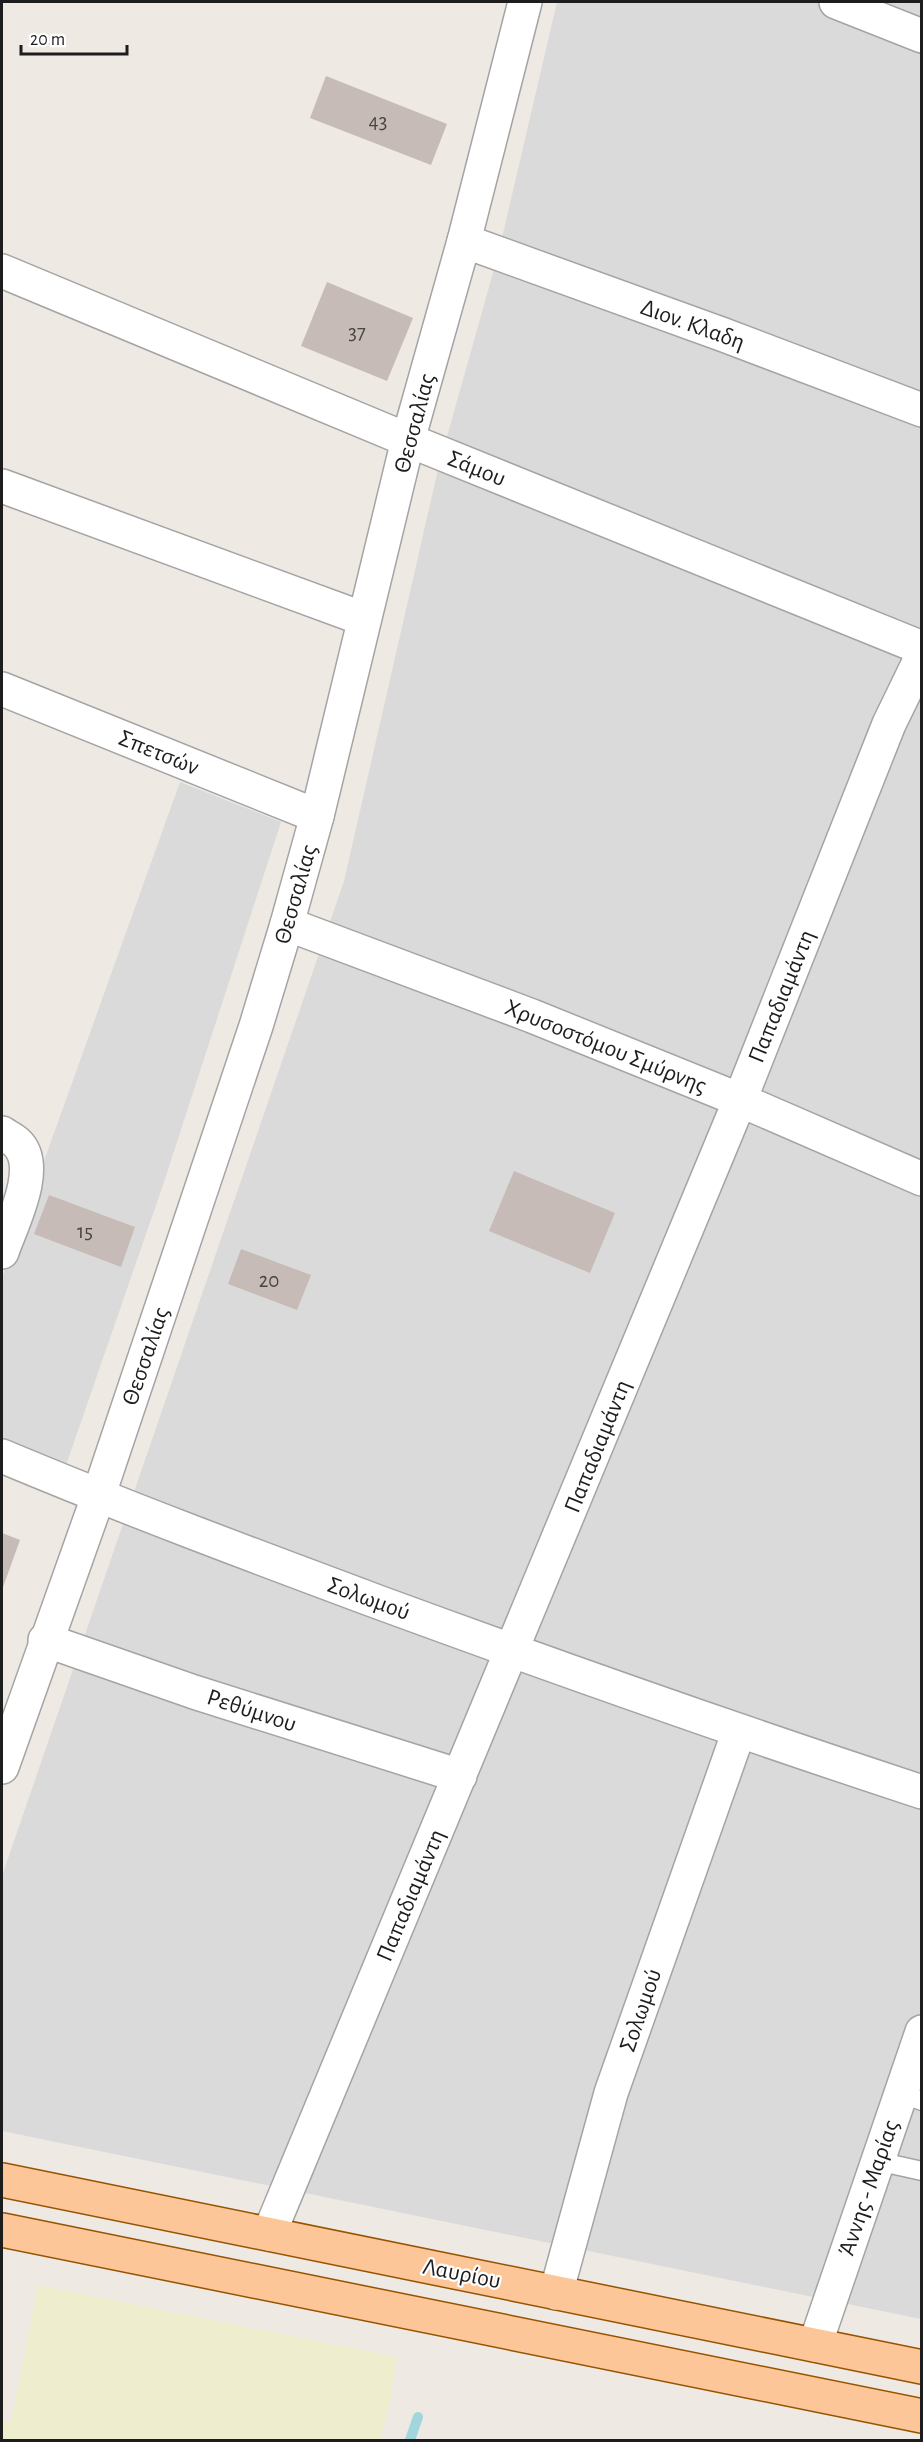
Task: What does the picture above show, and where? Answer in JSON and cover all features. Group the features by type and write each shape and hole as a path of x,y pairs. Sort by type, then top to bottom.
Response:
{"main road":[{"name":"Λαυρίου","path":"2,2180 921,2367"},
{"name":"Λαυρίου","path":"2,2230 921,2416"}],"street":[{"name":"Θεσσαλίας","path":"2,1767 45,1640 98,1497 252,1037 287,924 316,816 408,440 464,241 525,2"},
{"path":"836,2 921,36"},
{"name":"Διον. Κλαδη","path":"464,241 724,335 921,410"},
{"name":"Σάμου","path":"2,271 408,440 921,648"},
{"path":"2,486 364,619"},
{"name":"Παπαδιαμάντη","path":"269,2234 740,1100 889,724 921,656"},
{"name":"Σπετσών","path":"2,689 316,816"},
{"name":"Χρυσοστόμου Σμύρνης","path":"287,924 532,1016 740,1100 921,1179"},
{"path":"2,1133 18,1144 27,1163 26,1183 2,1252"},
{"name":"Σολωμού","path":"2,1456 98,1497 512,1651 921,1792"},
{"name":"Ρεθύμνου","path":"45,1640 194,1692 460,1776"},
{"name":"Σολωμού","path":"556,2293 611,2093 739,1731"},
{"name":"Άννης - Μαρίας","path":"815,2345 877,2162 911,2097 920,2039"}],"lane":[{"path":"877,2162 921,2171"}],"shaded area":[{"path":"557,2 921,2 921,2319 2,2131 2,1876 344,881 439,465 498,255"},
{"path":"180,782 281,822 163,1185 64,1471 2,1447 2,1278"}],"green space":[{"path":"38,2285 397,2357 380,2440 2,2440 2,2421 11,2422"}],"building":[{"path":"326,76 447,124 431,165 310,118"},
{"path":"327,282 413,318 387,381 301,346"},
{"path":"514,1171 615,1213 590,1273 489,1231"},
{"path":"49,1195 135,1227 121,1267 34,1234"},
{"path":"241,1249 311,1275 297,1310 228,1284"},
{"path":"2,1533 20,1540 2,1590"}],"waterway":[{"path":"410,2440 418,2417"}]}
